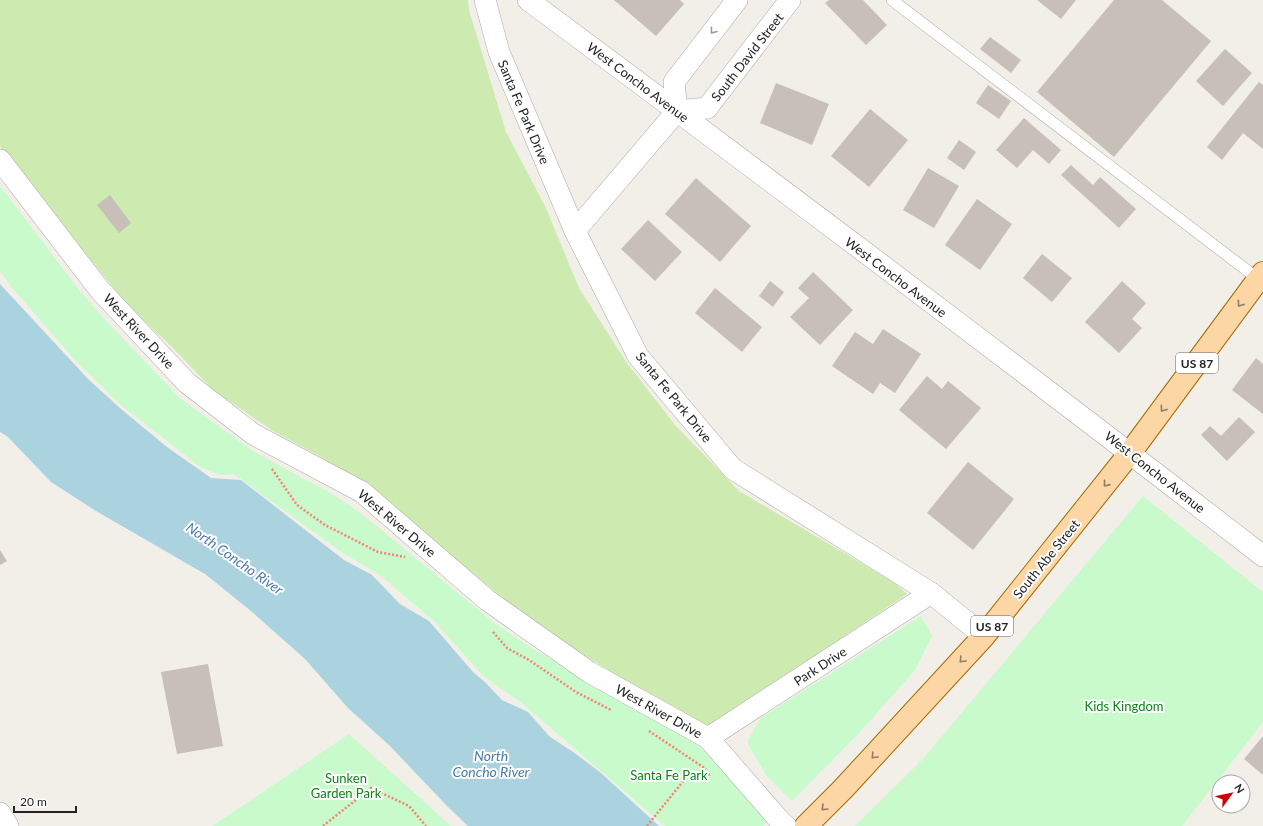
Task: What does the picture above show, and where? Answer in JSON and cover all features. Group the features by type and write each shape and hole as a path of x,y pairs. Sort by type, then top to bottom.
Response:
{"main road":[{"name":"South Abe Street","path":"806,826 843,789 984,636 1130,453 1261,278"}],"street":[{"name":"Santa Fe Park Drive","path":"485,0 498,52 575,231 638,356 733,469 931,593 984,636"},
{"name":"West Concho Avenue","path":"528,0 1130,453 1263,556"},
{"path":"575,231 677,111 674,82 736,0"},
{"name":"South David Street","path":"677,111 707,108 790,0"},
{"name":"West River Drive","path":"0,160 99,289 187,383 253,434 362,492 487,600 589,672 708,738 786,826"},
{"name":"Park Drive","path":"708,738 931,593"},
{"path":"0,813 8,826"}],"lane":[{"path":"892,0 1261,278"}],"path":[{"path":"271,467 297,505 325,524 378,552 412,558"},
{"path":"490,627 507,648 529,660 576,692 617,713"},
{"path":"644,728 713,774 685,779 671,794 647,826"},
{"path":"323,826 371,788 409,806 426,826"}],"green space":[{"path":"0,0 468,0 469,10 506,132 546,208 579,288 627,363 675,425 739,491 895,583 907,594 707,728 673,711 570,646 498,594 444,550 323,458 275,432 214,391 172,347 130,308 29,180 6,155 0,146"},
{"name":"Santa Fe Park","path":"0,186 80,291 108,323 179,397 253,451 329,492 362,514 493,622 533,649 686,735 711,757 735,782 767,822 763,826 665,826 518,700 483,676 436,623 381,576 340,551 234,474 219,475 199,466 121,405 77,362 12,288 0,271"},
{"name":"Kids Kingdom","path":"1143,496 1263,592 1263,722 1222,774 1211,774 1211,789 1182,826 855,826 923,759"},
{"path":"921,616 932,636 915,670 860,732 792,801 766,775 747,742 761,718"},
{"name":"Sunken Garden Park","path":"349,734 451,826 212,826"}],"water":[{"name":"North Concho River","path":"0,284 88,379 121,409 167,447 211,478 241,480 344,560 372,575 400,604 429,621 473,672 502,700 528,712 549,736 601,773 659,826 468,826 390,746 348,708 305,659 251,611 205,574 96,511 51,482 8,437 0,432"}],"building":[{"path":"614,0 680,0 684,4 656,36"},
{"path":"829,0 863,0 887,25 866,45 825,3"},
{"path":"1037,0 1076,0 1061,19"},
{"path":"1114,0 1162,0 1211,41 1114,157 1037,92"},
{"path":"990,37 1021,60 1011,73 980,49"},
{"path":"1225,49 1252,73 1223,106 1196,81"},
{"path":"1259,82 1263,85 1263,149 1243,133 1222,160 1207,147"},
{"path":"776,83 829,104 812,145 760,123"},
{"path":"988,85 1011,101 999,119 976,103"},
{"path":"870,109 908,140 869,187 831,156"},
{"path":"1024,118 1061,150 1049,164 1033,150 1017,168 996,150"},
{"path":"959,140 976,152 964,170 947,158"},
{"path":"1071,165 1093,185 1100,177 1136,209 1119,228 1061,175"},
{"path":"928,168 959,186 934,228 903,210"},
{"path":"696,178 751,226 720,262 665,214"},
{"path":"110,195 131,223 119,233 97,205"},
{"path":"977,199 1012,224 980,270 945,245"},
{"path":"648,220 682,252 655,281 621,249"},
{"path":"1042,254 1072,278 1052,302 1023,278"},
{"path":"813,272 853,310 820,345 790,317 809,298 798,288"},
{"path":"770,281 784,292 773,307 759,296"},
{"path":"1122,281 1146,303 1132,319 1142,328 1119,353 1085,322"},
{"path":"715,288 762,327 742,352 695,313"},
{"path":"883,329 921,354 895,393 880,383 873,394 832,366 855,332 873,344"},
{"path":"1256,358 1263,364 1263,414 1232,390"},
{"path":"927,376 942,389 948,381 981,408 946,449 899,410"},
{"path":"1239,417 1255,432 1227,461 1201,435 1210,426 1221,436"},
{"path":"968,462 1014,499 973,550 927,513"},
{"path":"0,550 7,561 0,565"},
{"path":"208,664 223,746 177,754 161,672"},
{"path":"1263,736 1263,775 1244,759"}]}
